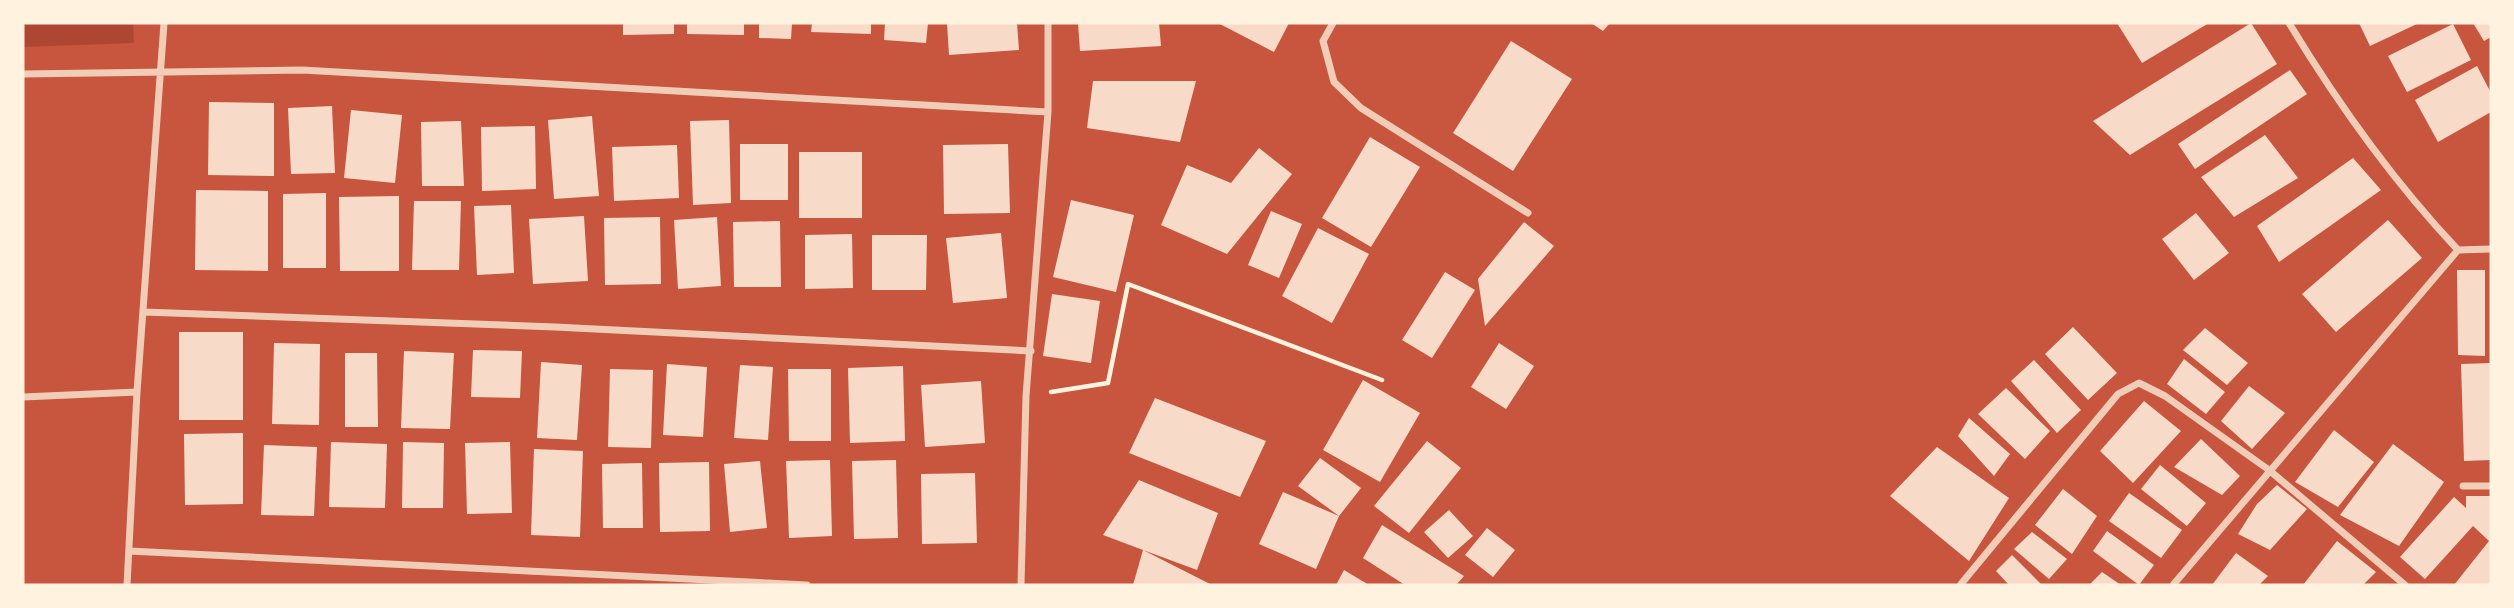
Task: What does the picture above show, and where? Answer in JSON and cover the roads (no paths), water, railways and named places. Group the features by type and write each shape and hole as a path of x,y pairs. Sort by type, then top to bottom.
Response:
{"street":[{"path":"127,585 137,392 164,23"},
{"path":"1021,585 1026,396 1048,112 1048,23"},
{"path":"1333,23 1323,41 1334,82 1361,108 1528,213"},
{"path":"2289,23 2385,167 2458,250"},
{"path":"23,74 302,70 1048,112"},
{"path":"2173,585 2458,250 2491,249"},
{"path":"144,312 555,327 1031,351"},
{"path":"1961,584 2118,394 2139,383 2150,386 2269,470 2405,585"},
{"path":"23,397 137,392"},
{"path":"2463,486 2491,486"},
{"path":"129,551 807,585"}]}
